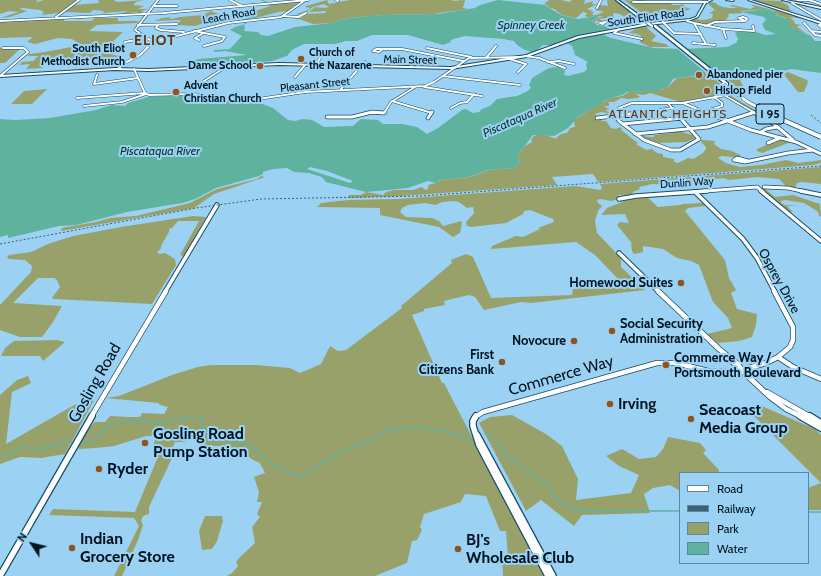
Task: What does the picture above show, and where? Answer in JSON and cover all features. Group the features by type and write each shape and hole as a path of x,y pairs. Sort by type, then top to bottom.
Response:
{"highway":[{"name":"I 95","path":"617,0 636,13"},
{"name":"I 95","path":"621,0 748,102 783,121 821,135"}],"main road":[{"path":"709,1 714,0"},
{"path":"727,0 733,0"},
{"path":"750,0 821,23"},
{"path":"783,0 820,8"},
{"name":"South Eliot Road","path":"577,38 645,24 687,21 696,17 709,1"},
{"name":"Main Street","path":"0,76 118,69 134,70 227,66 316,65 437,69 523,56 546,50 577,38"}],"street":[{"path":"56,18 79,0"},
{"path":"118,69 123,64 140,55 153,42 136,31 138,25 158,0"},
{"path":"230,0 243,6"},
{"path":"283,16 304,0"},
{"path":"0,21 146,14 308,0"},
{"path":"597,8 601,0"},
{"path":"797,0 809,0 821,4"},
{"path":"632,2 688,3 709,1"},
{"path":"165,8 172,2"},
{"path":"792,3 821,23"},
{"path":"153,6 176,6"},
{"name":"Leach Road","path":"153,42 231,22 283,16 298,17 306,13"},
{"path":"605,22 617,20 645,24"},
{"path":"687,21 694,24 723,29 754,31 753,26"},
{"path":"706,26 715,22 745,21"},
{"path":"663,22 674,33 701,34"},
{"path":"804,23 816,35 821,36"},
{"path":"138,25 177,24"},
{"path":"694,24 706,44"},
{"path":"158,25 156,28 161,30 187,33"},
{"path":"619,29 614,33 642,39"},
{"path":"723,29 726,38"},
{"path":"194,31 202,34 222,36 225,38 222,41 204,46"},
{"path":"811,31 821,32"},
{"path":"199,40 195,38 202,34"},
{"path":"125,42 147,38"},
{"path":"693,43 715,45"},
{"path":"486,58 496,46"},
{"path":"0,76 28,52 24,48 3,48"},
{"path":"383,48 402,49 463,61"},
{"path":"428,48 473,57"},
{"path":"316,65 320,58 317,53"},
{"path":"523,56 538,58 565,68"},
{"name":"Pleasant Street","path":"146,93 152,96 186,94 231,99 260,99 300,92 415,87 430,84 463,61 473,57 506,59 526,64 518,72"},
{"path":"548,62 560,61 574,64"},
{"path":"341,90 365,62"},
{"path":"295,77 305,65"},
{"path":"204,81 227,66"},
{"path":"134,70 146,93"},
{"path":"97,75 94,84 138,78"},
{"path":"443,76 520,85"},
{"path":"424,86 482,96"},
{"path":"327,117 358,116 370,112 384,113 392,101 415,87"},
{"path":"186,94 191,90"},
{"path":"615,115 619,108 632,103 682,103 743,92"},
{"path":"78,98 146,93"},
{"path":"84,106 122,102 146,93"},
{"path":"451,108 460,102 468,102 474,94"},
{"path":"723,95 778,127 796,142"},
{"path":"622,124 681,118 706,112 723,105 713,97"},
{"path":"392,101 433,112 428,118"},
{"path":"615,115 622,124 645,140 671,150 678,151 699,139 668,103"},
{"path":"682,103 761,132 796,142 821,154"},
{"path":"597,118 673,108"},
{"path":"635,134 713,126 752,113"},
{"path":"761,132 766,129 778,127"},
{"path":"768,143 780,138"},
{"path":"748,161 788,152 813,150"},
{"name":"Dunlin Way","path":"619,200 636,196 757,187 821,241"},
{"path":"764,187 788,188 821,196"},
{"name":"Osprey Drive","path":"695,192 748,245 760,263 784,307 792,327 793,340 790,347 778,357 742,370"},
{"name":"Gosling Road","path":"0,576 136,340 217,205"},
{"path":"620,254 734,365 742,370 770,397 786,409 821,428"},
{"path":"778,357 793,367 821,379"},
{"name":"Commerce Way","path":"475,431 473,426 474,418 483,412 657,362 676,363 712,372 742,370"},
{"path":"763,389 821,423"},
{"path":"475,431 479,445 548,576"},
{"path":"475,431 487,450 553,576"}],"green space":[{"path":"0,0 39,0 36,1 37,2 44,0 78,0 59,13 42,15 44,12 40,10 22,8 19,9 27,11 10,17 0,18 19,12 9,11 0,14"},
{"path":"98,0 115,0 114,1 118,2 144,0 136,2 133,5 144,6 138,9 149,9 144,10 140,14 137,14 138,12 128,13 126,15 120,15 128,11 103,13 104,11 93,10 90,13 64,12 73,5 99,3"},
{"path":"327,0 329,4 350,0 465,0 463,8 469,9 433,14 383,15 348,18 332,23 313,24 299,19 284,17 301,18 306,14 325,13 327,11 309,12 315,7 329,7 324,4 313,7 302,15 296,14 310,8 305,7 306,6"},
{"path":"549,0 562,0 569,2 572,0 585,0 584,4 593,1 592,4 597,4 587,9 593,11 590,12 594,12 592,15 596,15 604,12 596,10 600,5 608,6 607,0 615,0 633,14 629,16 640,22 630,21 620,14 614,13 614,17 599,19 604,21 594,21 597,24 592,21 603,16 587,17 585,16 587,13 583,12 576,18 562,15 544,4"},
{"path":"624,0 671,3 672,5 683,4 685,7 691,9 685,11 684,16 653,15 655,18 650,19"},
{"path":"753,0 785,1 781,2 788,5 790,10 795,11 786,11"},
{"path":"300,1 287,11 248,19 230,11 250,13 270,6 264,5"},
{"path":"711,2 716,3 717,6 730,8 738,8 730,6 732,5 750,9 755,7 751,6 753,5 803,19 790,17 795,24 802,25 797,27 807,34 793,28 786,18 777,15 774,11 765,9 741,11 743,13 728,14 729,16 725,21 713,22 704,25 690,21 695,19 704,20 712,18 713,14 709,13 715,10 708,4"},
{"path":"211,11 221,15 216,19 195,26 177,25 181,20 154,21 162,18 171,17 169,19 171,19 203,15"},
{"path":"66,18 64,21 91,21 95,18 118,18 118,21 139,21 137,23 97,25 89,31 123,32 102,52 118,56 116,59 125,60 120,63 106,61 46,64 42,68 26,69 30,64 19,65 22,62 33,61 38,56 27,56 30,54 71,47 77,42 72,39 58,38 35,44 27,42 33,37 0,38 0,21"},
{"path":"644,25 656,36 651,41 666,44 669,47 650,47 639,42 643,38 638,34 629,33 635,29 632,27"},
{"path":"0,48 21,48 5,63 0,63"},
{"path":"750,70 776,72 742,73 739,75 745,90 741,91 718,71"},
{"path":"707,72 730,93 728,94 770,119 768,120 724,94 681,102 650,93 644,95 636,94 640,97 628,99 621,98 614,102 608,102 609,106 605,107 610,109 605,110 613,114 601,112 595,114 602,121 606,121 611,128 616,129 620,127 622,129 621,130 638,143 636,144 646,150 652,149 657,153 663,154 663,157 674,159 674,162 678,163 688,158 693,159 703,153 706,147 701,142 702,140 715,141 714,144 721,149 732,151 740,155 740,158 722,156 718,158 726,163 740,167 786,160 798,163 821,160 821,163 813,165 598,182 593,174 552,177 557,185 400,196 348,198 349,195 361,195 366,192 383,195 386,192 394,190 414,190 421,187 426,190 428,189 428,185 441,180 470,177 489,170 513,168 520,164 518,155 525,146 532,142 531,140 534,136 542,134 557,139 556,138 561,134 567,133 570,128 575,127 574,121 578,117 611,98 622,96 629,92 660,90 668,87 677,78 700,76 701,74"},
{"path":"788,72 807,80 808,82 804,92 798,92 786,77 784,74"},
{"path":"47,89 32,104 11,104 24,91"},
{"path":"671,131 693,135 695,138 687,142 659,143 648,140 642,136 654,137 654,135 673,133"},
{"path":"780,139 791,142 762,153 757,151 757,149"},
{"path":"821,167 821,184 802,182 797,183 795,188 787,187 779,179 757,177 729,180 723,178 675,185 652,184 639,187 640,189 633,192 632,195 618,195 620,198 612,201 597,200 602,206 598,211 595,221 597,233 621,258 621,267 645,290 531,303 521,302 484,310 475,297 469,295 444,301 445,305 424,309 424,311 412,315 442,383 444,383 544,576 503,576 502,557 508,557 506,531 500,531 486,496 465,494 461,502 424,514 420,527 422,530 417,540 412,541 407,563 375,576 227,576 238,566 236,562 240,557 255,543 252,527 260,517 257,514 262,502 257,502 259,492 254,477 265,473 260,463 243,453 240,448 235,450 231,447 199,445 194,440 175,442 168,457 172,458 149,507 149,514 143,516 141,521 143,525 138,540 122,576 114,576 139,526 134,518 49,515 53,509 135,512 162,447 153,446 156,436 146,436 114,446 96,448 79,449 78,444 95,422 105,422 110,416 140,417 142,413 164,414 168,407 158,403 106,398 119,396 172,375 198,367 211,365 256,365 290,368 300,373 321,364 330,346 338,351 346,350 402,308 401,306 452,263 451,260 466,254 473,257 491,298 572,295 573,289 611,284 618,287 620,281 595,255 576,242 491,249 492,246 516,236 523,237 540,229 538,228 554,222 553,219 530,210 524,211 523,214 506,223 471,227 467,226 466,222 474,213 473,207 467,208 459,202 442,202 436,205 425,203 408,205 402,208 400,212 406,217 432,218 439,221 443,226 461,221 460,233 453,237 439,227 380,215 380,208 317,207 321,203 576,186 600,190 602,188 600,184"},
{"path":"261,176 265,177 214,194 194,208 61,231 62,228 110,218 136,216 190,203 217,189 257,179"},
{"path":"764,188 775,197 793,195 820,204 821,217 818,215 819,214 817,211 804,203 785,200 781,201 781,203 785,205 798,205 787,206 793,212 790,212 761,189"},
{"path":"632,198 648,198 658,207 703,203 705,206 688,208 685,211 725,260 729,278 736,290 731,293 737,309 757,314 756,325 752,337 739,341 718,343 707,334 732,328 728,318 713,302 699,265 691,261 677,258 663,249 643,246 643,252 634,254 632,251 631,242 617,225 620,222 629,223 625,214 601,215 607,208"},
{"path":"193,216 206,217 184,256 180,255 199,221 178,221 172,228 169,229 160,250 157,251 159,254 165,253 175,259 176,265 152,304 54,299 52,298 60,287 57,280 54,278 38,278 13,303 62,306 53,322 42,337 20,337 0,330 0,305 31,272 32,266 25,260 9,259 7,257 9,255 31,252 48,244 73,236"},
{"path":"57,340 65,342 43,361 40,356 1,356 5,348 14,341"},
{"path":"28,376 31,383 12,392 6,444 74,405 94,400 65,454 41,458 20,457 0,464 0,395 17,380"},
{"path":"757,404 815,429 821,435 821,483 755,417 754,407"},
{"path":"512,415 546,434 562,446 578,479 576,500 631,493 639,475 619,466 606,456 622,449 639,459 656,457 663,449 668,437 700,443 706,450 703,453 719,470 719,472 679,472 679,490 670,485 653,488 644,494 650,513 582,515 574,526 541,500 526,511 479,423 490,417"},
{"path":"821,483 821,510 809,510 809,488"},
{"path":"205,516 222,516 223,521 217,541 212,549 202,550 199,531"}],"water":[{"name":"Spinney Creek","path":"498,0 545,5 561,15 578,19 597,16 599,17 592,21 597,25 608,27 610,30 570,39 553,45 543,45 536,51 531,52 523,49 514,41 503,39 465,36 453,39 450,41 451,42 443,45 408,35 372,35 357,41 346,41 335,44 304,44 292,50 287,56 272,61 213,66 195,66 185,63 199,59 247,55 225,51 215,52 213,50 230,49 242,36 230,30 243,25 245,27 244,31 258,32 261,35 268,36 295,27 332,23 349,18 383,15 439,14 475,8"},
{"name":"Piscataqua River","path":"765,9 773,11 776,15 787,19 793,28 811,36 815,41 821,41 821,73 791,69 783,71 712,71 694,76 673,79 668,87 656,91 627,92 603,102 579,116 568,128 554,136 533,135 518,155 520,164 513,168 488,170 469,177 440,180 436,183 428,181 408,188 366,192 326,182 322,177 309,173 294,172 287,168 273,169 263,172 263,174 259,176 216,188 195,199 182,203 127,212 76,225 59,226 8,238 8,235 0,237 0,119 15,120 50,118 96,110 112,105 125,106 128,103 148,97 187,95 257,102 273,108 288,120 312,120 324,127 353,126 361,119 378,120 383,124 402,124 417,127 427,134 438,128 462,110 466,109 473,113 479,112 490,106 497,99 517,96 526,92 531,88 529,85 532,78 549,68 558,67 565,71 564,75 568,76 584,72 587,69 586,64 588,62 575,55 574,51 577,51 573,50 572,46 564,42 604,33 607,34 604,35 611,38 654,48 683,49 727,47 736,43 738,39 735,33 737,32 756,32 765,35 776,34 765,30 762,24 766,20 764,17 741,12"}],"pier":[{"path":"674,46 684,47 717,73 707,74"},
{"path":"310,167 327,171 353,181 350,183 307,169"}],"waterway":[{"name":"Spinney Creek","path":"262,0 269,3"},
{"path":"711,3 722,7 720,9 723,10 741,12"},
{"name":"Spinney Creek","path":"242,20 262,15 265,11 275,10 277,7 274,4"},
{"name":"Spinney Creek","path":"243,25 246,23 244,21"},
{"path":"80,443 84,444 95,439 109,425 132,421 160,423 188,417"},
{"path":"188,417 198,417"},
{"path":"198,417 204,419 201,427 206,429 207,437 214,441 226,440 247,444 275,466 300,477 343,450 368,442 389,429 419,427 457,434 461,438 471,438"},
{"path":"485,434 495,439 502,445 505,455 551,488 554,496 568,507 586,511 679,511"},
{"path":"0,455 5,456 22,447 40,449 67,442 75,443"},
{"path":"809,512 821,512"}],"railway":[{"path":"811,115 821,123"},
{"path":"0,244 196,208 261,199 421,196 821,166"}],"place":[{"name":"South Eliot Methodist Church","path":"133,55"},
{"name":"Church of the Nazarene","path":"301,59"},
{"name":"Dame School","path":"260,66"},
{"name":"Abandoned pier","path":"699,75"},
{"name":"Hislop Field","path":"707,91"},
{"name":"Advent Christian Church","path":"176,92"},
{"name":"Homewood Suites","path":"681,283"},
{"name":"Social Security Administration","path":"612,331"},
{"name":"Novocure","path":"574,341"},
{"name":"First Citizens Bank","path":"502,362"},
{"name":"Commerce Way / Portsmouth Boulevard","path":"666,365"},
{"name":"Irving","path":"610,404"},
{"name":"Seacoast Media Group","path":"691,419"},
{"name":"Gosling Road Pump Station","path":"145,443"},
{"name":"Ryder","path":"99,469"},
{"name":"Indian Grocery Store","path":"72,548"},
{"name":"BJ's Wholesale Club","path":"458,549"}],"district":[{"name":"ELIOT","path":"155,41"},
{"name":"ATLANTIC HEIGHTS","path":"668,114"}]}
